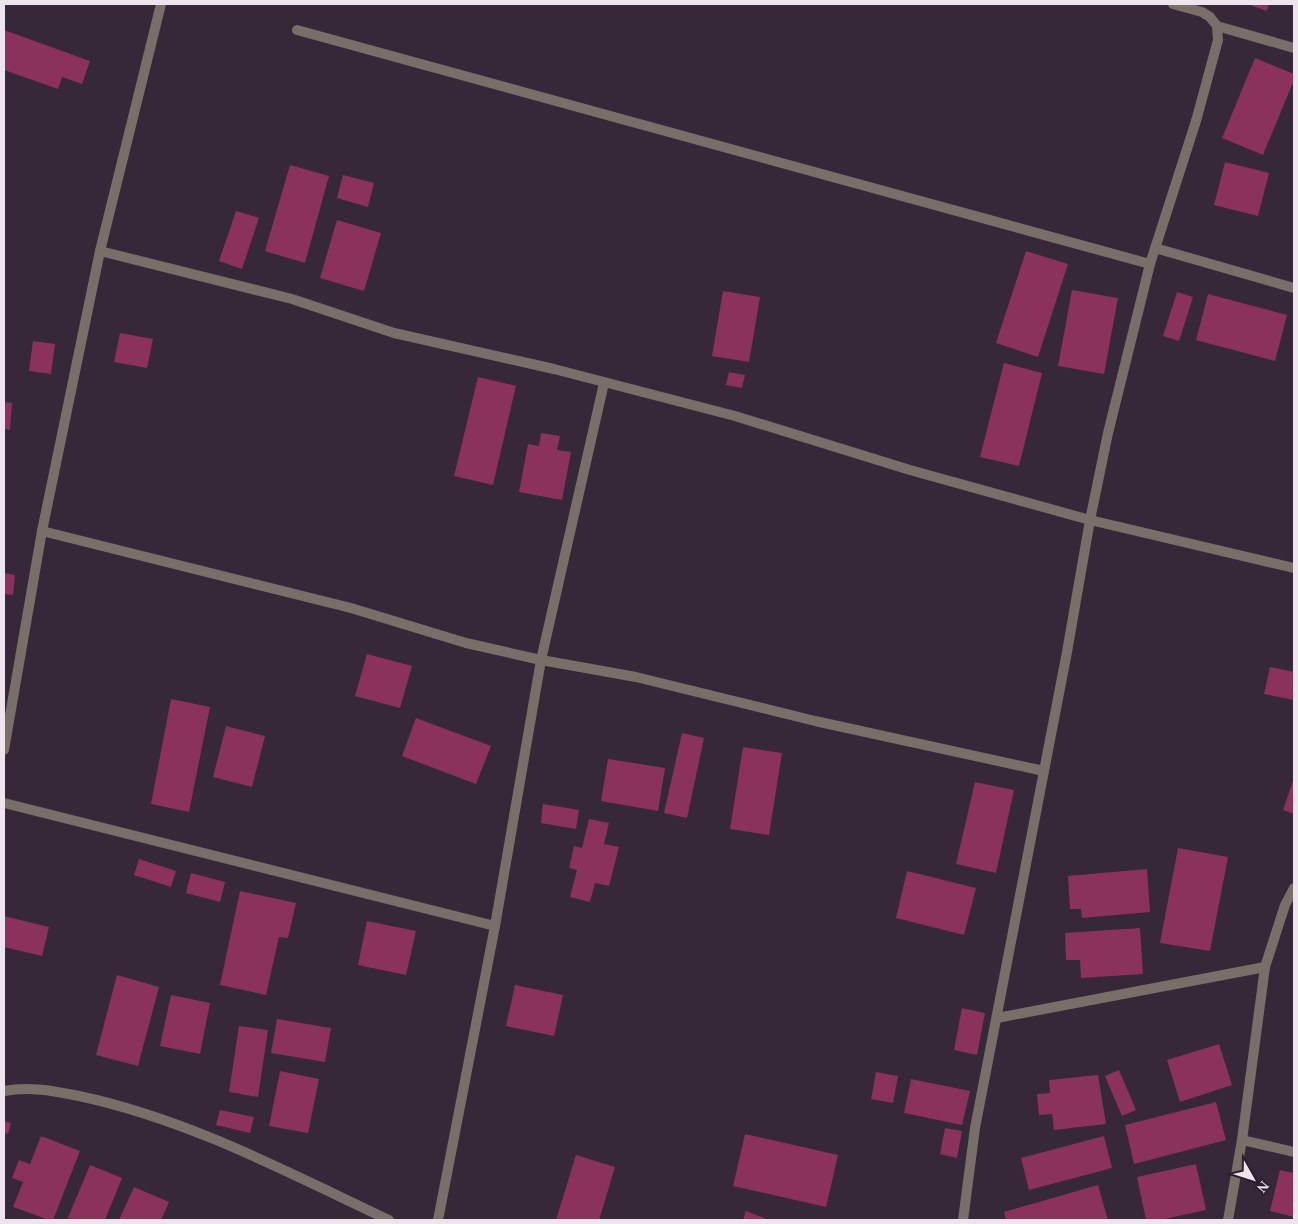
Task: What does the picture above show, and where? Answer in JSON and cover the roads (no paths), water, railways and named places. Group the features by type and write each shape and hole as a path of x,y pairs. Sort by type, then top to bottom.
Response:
{"street":[{"path":"4,750 42,531 100,251 161,4"},
{"path":"963,1220 975,1128 1108,434 1150,264 1196,121 1218,40 1217,26 1210,17 1202,12 1173,4"},
{"path":"1217,26 1294,48"},
{"path":"297,30 1150,264"},
{"path":"1155,248 1294,288"},
{"path":"100,251 292,299 394,333 554,369 735,416 910,470 1090,520 1294,568"},
{"path":"438,1220 495,926 541,660 604,383"},
{"path":"42,531 351,608 466,643 541,660 636,677 815,721 1044,771"},
{"path":"4,803 495,926"},
{"path":"1228,1220 1242,1140 1265,967 1285,905 1294,888"},
{"path":"997,1018 1265,967"},
{"path":"4,1091 13,1089 48,1090 118,1104 227,1144 389,1220"},
{"path":"1242,1140 1294,1152"}]}
